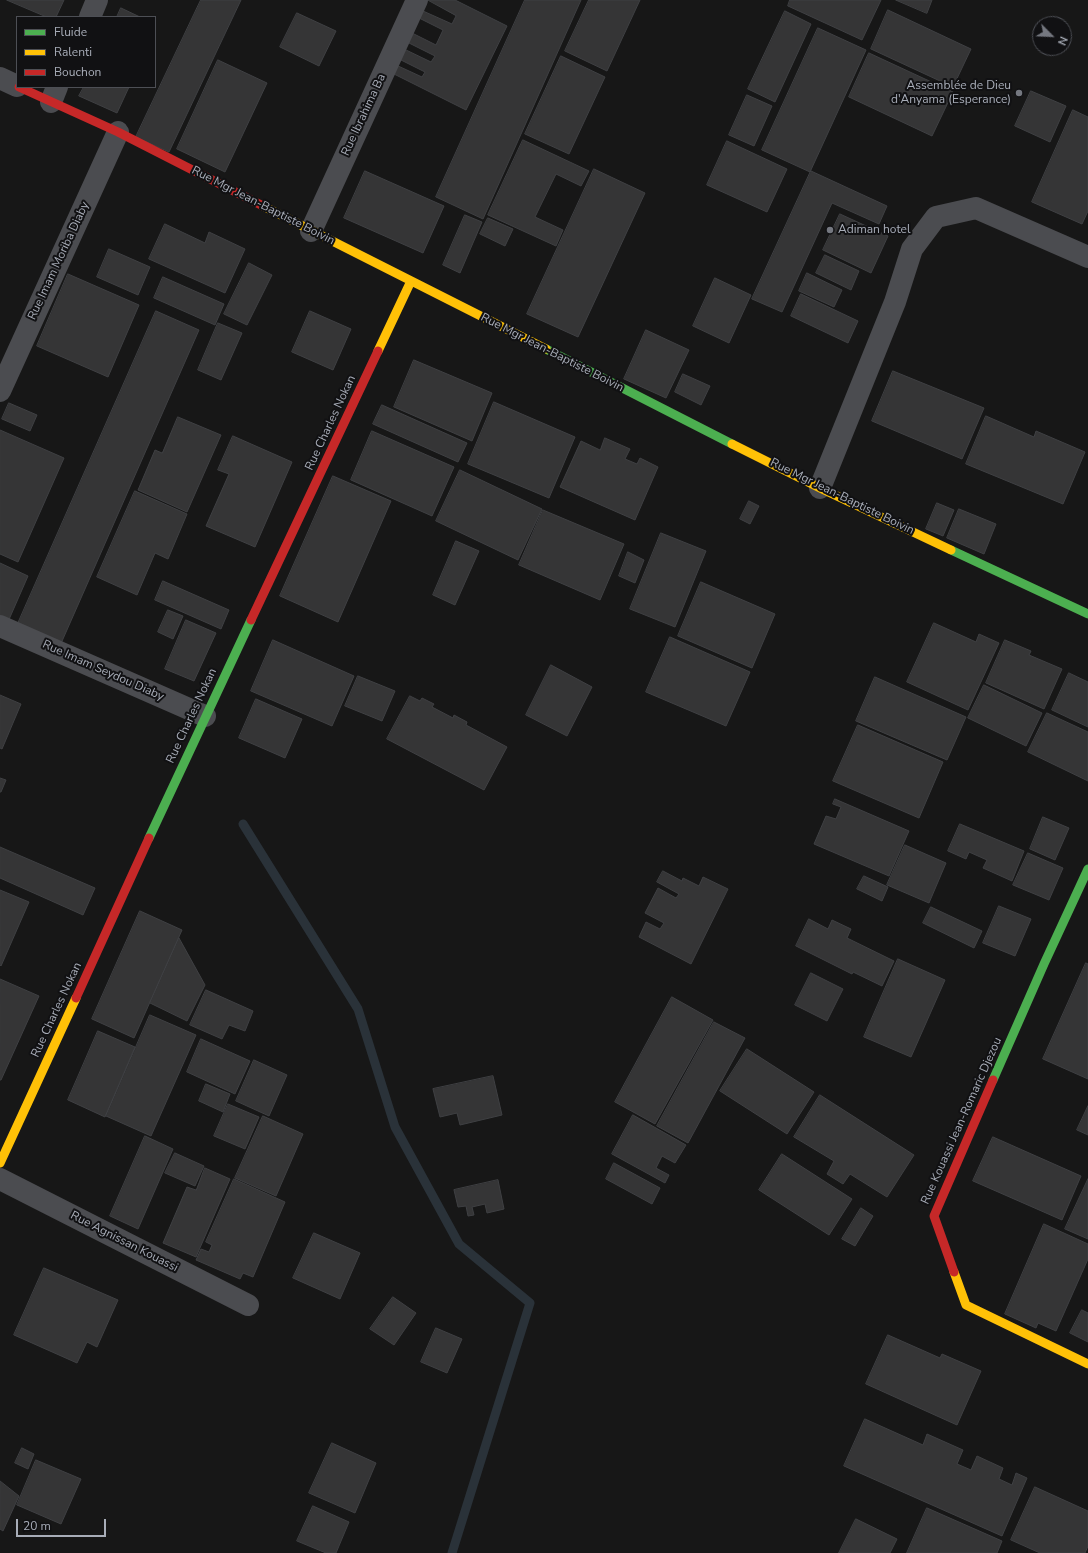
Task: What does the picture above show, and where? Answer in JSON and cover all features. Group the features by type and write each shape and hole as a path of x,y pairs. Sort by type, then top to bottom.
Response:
{"street":[{"path":"90,16 97,0"},
{"name":"Rue Ibrahima Ba","path":"311,230 417,0"},
{"name":"Rue Mgr Jean-Baptiste Boivin","path":"0,78 16,86"},
{"name":"Rue Mgr Jean-Baptiste Boivin","path":"23,88 54,94 118,132 820,488 1088,614"},
{"name":"Rue Imam Moriba Diaby","path":"0,391 118,132"},
{"path":"820,488 895,302 912,249 936,217 976,208 1088,257"},
{"name":"Rue Charles Nokan","path":"0,1163 205,716 411,281"},
{"name":"Rue Imam Seydou Diaby","path":"0,626 205,716"},
{"name":"Rue Kouassi Jean-Romaric Djezou","path":"1088,869 1044,964 934,1216 966,1305 1088,1364"},
{"name":"Rue Agnissan Kouassi","path":"0,1179 248,1305"}],"building":[{"path":"7,0 64,0 56,16 45,16"},
{"path":"201,0 241,0 169,152 136,137"},
{"path":"428,0 455,0 507,26 466,110 392,73 396,65 422,77 425,72 399,59 404,49 431,62 435,56 407,42 412,33 436,45 443,30 419,18 423,11 452,24 456,16"},
{"path":"525,0 581,0 483,219 436,197"},
{"path":"589,0 640,0 607,71 565,51"},
{"path":"790,0 881,0 862,40 788,6"},
{"path":"896,0 932,0 927,13"},
{"path":"121,8 138,16 117,16"},
{"path":"888,10 971,49 953,87 871,49"},
{"path":"785,11 811,24 775,102 748,89"},
{"path":"297,13 336,31 319,66 280,47"},
{"path":"818,28 866,50 810,172 762,150"},
{"path":"869,53 953,92 932,136 849,97"},
{"path":"561,56 605,77 569,154 525,134"},
{"path":"218,60 267,83 225,172 177,149"},
{"path":"83,88 129,88 117,113 79,96"},
{"path":"1031,91 1066,106 1050,142 1015,126"},
{"path":"747,95 772,106 754,146 729,135"},
{"path":"1073,110 1088,117 1088,211 1082,224 1032,202"},
{"path":"523,140 589,171 581,186 556,174 535,217 563,230 556,246 488,215"},
{"path":"727,141 787,169 767,212 707,185"},
{"path":"594,169 645,193 578,337 527,314"},
{"path":"365,171 444,206 423,253 344,218"},
{"path":"811,171 887,206 879,224 832,203 782,312 752,299"},
{"path":"840,214 888,236 871,273 823,250"},
{"path":"465,215 482,222 460,273 443,265"},
{"path":"488,218 513,229 505,246 480,234"},
{"path":"165,224 205,243 209,232 245,249 225,293 149,259"},
{"path":"109,249 150,267 138,295 97,277"},
{"path":"825,255 859,271 851,290 816,273"},
{"path":"249,263 272,275 247,325 224,314"},
{"path":"807,273 842,290 834,307 799,291"},
{"path":"68,274 139,305 108,377 37,346"},
{"path":"163,277 224,304 215,325 154,298"},
{"path":"715,278 751,295 729,343 693,326"},
{"path":"801,294 858,321 848,343 791,316"},
{"path":"156,311 199,330 59,648 16,628"},
{"path":"310,311 351,329 333,370 292,352"},
{"path":"218,323 242,333 221,380 198,370"},
{"path":"646,330 689,350 666,398 624,379"},
{"path":"414,360 492,393 472,441 394,407"},
{"path":"893,371 984,408 962,459 872,421"},
{"path":"683,374 710,386 701,405 675,392"},
{"path":"494,402 575,437 549,498 468,464"},
{"path":"9,403 37,415 30,431 2,419"},
{"path":"382,405 467,443 458,462 373,424"},
{"path":"986,416 1034,437 1036,431 1085,452 1063,504 966,464"},
{"path":"178,417 221,435 187,512 138,490 155,450 162,453"},
{"path":"0,430 64,458 18,562 0,554"},
{"path":"372,431 454,467 432,516 351,480"},
{"path":"233,436 292,462 255,547 206,526 229,474 218,470"},
{"path":"605,438 630,449 625,459 637,464 640,458 658,467 635,520 560,487 581,441 600,450"},
{"path":"460,470 542,509 518,560 436,521"},
{"path":"333,476 391,501 338,622 280,596"},
{"path":"135,491 187,514 168,559 155,553 137,595 97,577"},
{"path":"749,501 759,506 750,524 740,519"},
{"path":"937,503 954,510 943,536 926,529"},
{"path":"959,509 996,524 984,554 947,538"},
{"path":"543,510 624,544 600,600 519,565"},
{"path":"661,533 706,551 675,627 630,609"},
{"path":"456,541 479,551 455,605 433,595"},
{"path":"628,552 644,560 635,583 619,576"},
{"path":"0,563 28,576 7,624 0,621"},
{"path":"163,581 229,610 221,629 155,600"},
{"path":"701,582 775,614 752,668 678,636"},
{"path":"168,610 183,616 173,639 158,632"},
{"path":"186,620 216,633 194,681 165,669"},
{"path":"934,623 976,642 979,634 999,643 968,710 907,682"},
{"path":"670,637 750,672 726,726 646,692"},
{"path":"273,640 354,676 332,726 251,691"},
{"path":"1005,640 1031,651 1029,655 1062,669 1044,709 986,683"},
{"path":"551,665 592,687 567,736 526,715"},
{"path":"1069,673 1088,682 1088,727 1052,710"},
{"path":"358,676 395,691 382,721 345,706"},
{"path":"875,677 966,717 947,760 856,721"},
{"path":"984,685 1042,713 1026,746 968,718"},
{"path":"0,695 21,704 2,749 0,748"},
{"path":"410,696 420,701 422,698 434,704 432,707 453,718 454,715 467,722 466,725 507,747 484,790 387,739"},
{"path":"256,699 302,719 285,758 239,738"},
{"path":"1047,713 1088,732 1088,781 1028,752"},
{"path":"858,725 943,762 919,818 833,781"},
{"path":"0,778 6,780 1,792 0,792"},
{"path":"835,799 909,831 889,876 814,844 826,816 836,819 841,807 833,804"},
{"path":"1043,817 1069,828 1055,860 1030,849"},
{"path":"960,824 1024,851 1012,881 983,868 987,860 969,852 966,859 948,851"},
{"path":"905,845 946,863 929,903 887,885"},
{"path":"0,847 95,888 83,915 0,878"},
{"path":"1028,853 1063,868 1049,900 1013,885"},
{"path":"663,871 682,881 683,878 699,886 703,877 728,889 691,964 639,937 646,922 660,929 664,923 645,913 658,888 676,898 679,894 657,882"},
{"path":"864,876 888,887 882,901 857,889"},
{"path":"0,890 29,902 1,966 0,965"},
{"path":"999,906 1031,919 1015,956 983,943"},
{"path":"931,907 982,931 974,948 923,923"},
{"path":"140,911 182,930 134,1038 92,1019"},
{"path":"809,919 828,929 832,920 851,929 847,938 894,961 882,986 853,972 852,974 796,946"},
{"path":"179,938 205,985 187,1021 150,1003"},
{"path":"898,959 945,980 911,1057 864,1037"},
{"path":"1086,963 1088,964 1088,1079 1043,1059"},
{"path":"811,973 843,989 827,1021 795,1005"},
{"path":"0,979 39,996 1,1080 0,1080"},
{"path":"206,990 253,1011 245,1031 229,1025 222,1039 190,1025"},
{"path":"672,997 713,1020 655,1124 615,1102"},
{"path":"150,1015 196,1035 151,1136 106,1116"},
{"path":"714,1022 745,1038 688,1143 657,1126"},
{"path":"98,1031 135,1047 105,1117 68,1100"},
{"path":"201,1039 250,1061 235,1094 187,1072"},
{"path":"747,1049 814,1092 787,1134 720,1091"},
{"path":"254,1060 287,1075 269,1116 236,1101"},
{"path":"493,1076 502,1115 460,1125 457,1113 440,1117 433,1089"},
{"path":"206,1084 230,1094 223,1112 199,1101"},
{"path":"820,1095 914,1155 887,1197 850,1174 843,1184 827,1174 834,1161 794,1137"},
{"path":"228,1104 259,1117 245,1149 214,1136"},
{"path":"1088,1106 1088,1135 1077,1130"},
{"path":"633,1115 686,1145 675,1163 662,1156 656,1168 669,1175 665,1183 612,1154"},
{"path":"263,1116 303,1134 276,1196 235,1178"},
{"path":"145,1136 173,1149 138,1229 110,1216"},
{"path":"993,1137 1081,1176 1062,1220 973,1181"},
{"path":"175,1153 204,1166 195,1186 165,1173"},
{"path":"782,1154 852,1199 829,1235 759,1190"},
{"path":"614,1163 660,1188 652,1204 606,1179"},
{"path":"205,1168 230,1179 196,1257 163,1243 187,1187 196,1190"},
{"path":"234,1179 285,1202 253,1277 243,1273 240,1279 196,1260 201,1249 209,1252 212,1245 206,1242"},
{"path":"1088,1179 1088,1239 1065,1229"},
{"path":"498,1180 504,1209 487,1213 485,1204 472,1207 474,1215 468,1216 466,1206 458,1207 454,1190"},
{"path":"861,1208 873,1216 855,1246 842,1239"},
{"path":"1044,1224 1088,1244 1088,1259 1056,1331 1038,1323 1036,1328 1005,1314"},
{"path":"314,1233 360,1253 340,1299 293,1278"},
{"path":"44,1268 118,1300 97,1347 87,1342 77,1363 14,1335"},
{"path":"393,1297 416,1313 394,1345 370,1329"},
{"path":"1082,1310 1088,1313 1088,1342 1070,1333"},
{"path":"436,1328 462,1339 447,1373 421,1362"},
{"path":"888,1335 940,1358 942,1354 981,1371 957,1425 866,1384"},
{"path":"865,1419 923,1445 927,1434 963,1450 957,1464 971,1470 977,1456 1003,1468 999,1479 1012,1485 1016,1473 1027,1478 1002,1536 844,1466"},
{"path":"332,1443 376,1463 355,1513 309,1493"},
{"path":"22,1448 34,1454 28,1469 15,1463"},
{"path":"36,1460 81,1479 61,1524 17,1505"},
{"path":"0,1481 19,1496 3,1531 0,1529"},
{"path":"1035,1487 1088,1511 1088,1546 1085,1553 1040,1553 1011,1540"},
{"path":"313,1506 349,1522 336,1553 326,1553 297,1541"},
{"path":"927,1508 1002,1541 997,1553 907,1553"},
{"path":"856,1519 897,1539 890,1553 839,1553"}],"waterway":[{"path":"243,824 358,1009 395,1127 459,1244 530,1303 452,1553"}],"traffic: fast":[{"path":"546,349 732,444"},
{"path":"951,550 1088,614"},
{"path":"149,838 251,620"},
{"path":"993,1080 1088,869"}],"traffic: slow":[{"path":"263,206 546,349"},
{"path":"378,351 411,281"},
{"path":"732,444 820,488 951,550"},
{"path":"0,1163 76,998"},
{"path":"954,1272 966,1305 1088,1364"}],"traffic: jam":[{"path":"21,88 118,132 263,206"},
{"path":"251,620 378,351"},
{"path":"76,998 149,838"},
{"path":"954,1272 934,1216 993,1080"}],"place":[{"name":"Assemblée de Dieu d'Anyama (Esperance)","path":"1019,93"},
{"name":"Adiman hotel","path":"830,230"}]}
